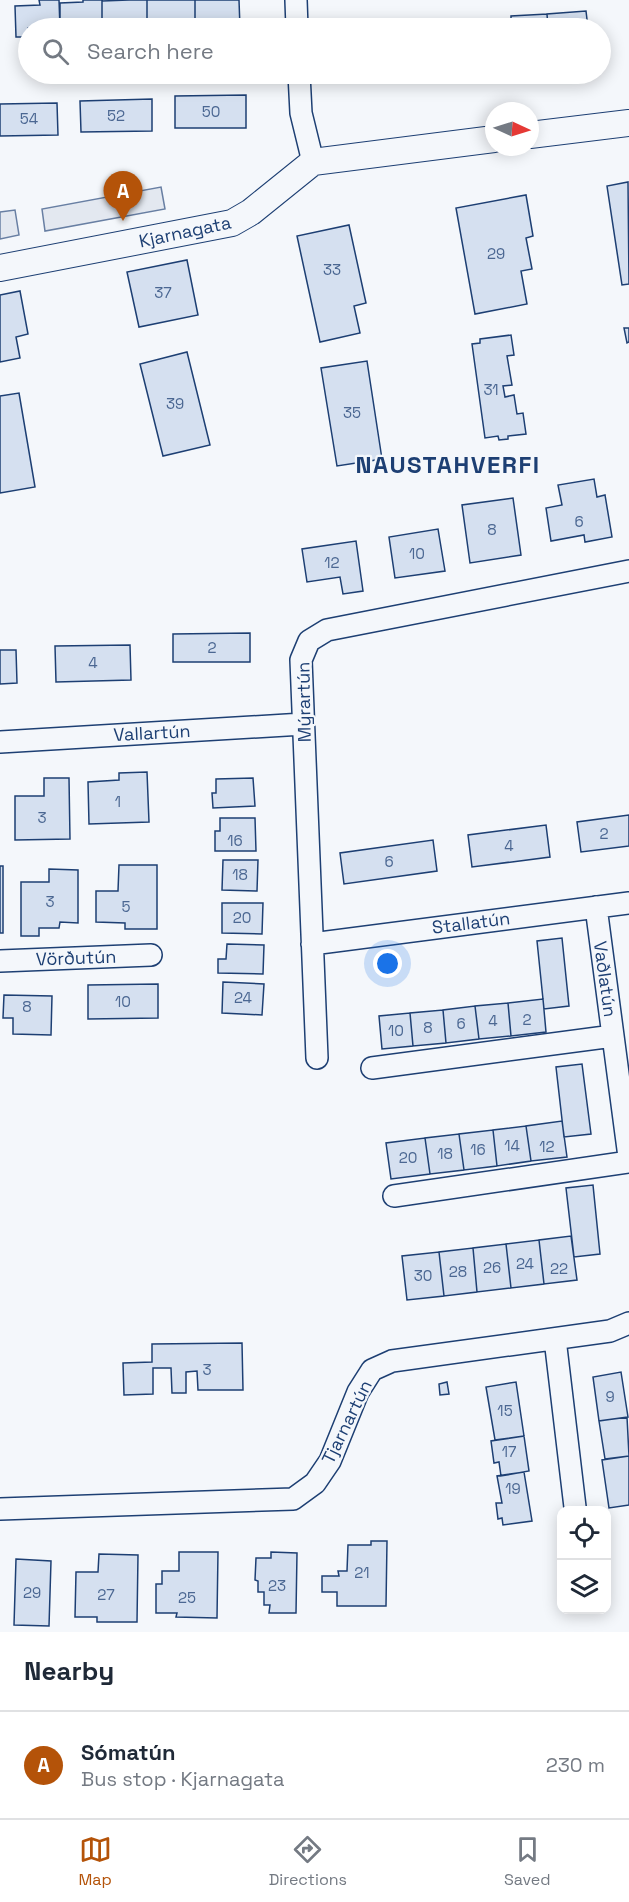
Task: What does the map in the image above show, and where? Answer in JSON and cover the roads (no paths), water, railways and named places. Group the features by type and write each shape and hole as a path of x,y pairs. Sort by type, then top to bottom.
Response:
{"street":[{"path":"296,0 297,18"},
{"path":"300,84 301,113 313,162 485,141"},
{"path":"539,134 629,123"},
{"name":"Kjarnagata","path":"0,268 232,223 251,212 313,162"},
{"name":"Mýrartún","path":"318,1058 301,660 309,641 327,630 629,571"},
{"name":"Vallartún","path":"0,742 303,724"},
{"name":"Stallatún","path":"312,944 629,903"},
{"name":"Vaðlatún","path":"596,908 629,1157"},
{"name":"Vörðutún","path":"0,961 151,955"},
{"path":"372,1068 613,1036"},
{"path":"394,1196 629,1162"},
{"name":"Tjarnartún","path":"0,1509 293,1500 315,1483 330,1461 358,1392 372,1370 392,1361 610,1331 629,1323"},
{"path":"555,1339 575,1506"}],"place":[{"name":"Sómatún","path":"123,221"}],"district":[{"name":"NAUSTAHVERFI","path":"448,465"}]}
